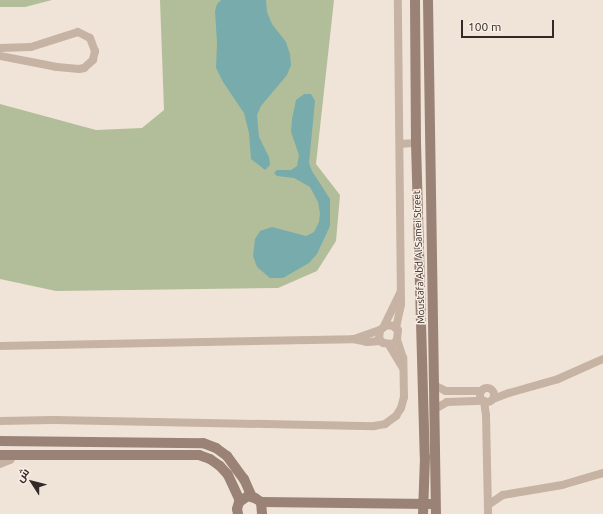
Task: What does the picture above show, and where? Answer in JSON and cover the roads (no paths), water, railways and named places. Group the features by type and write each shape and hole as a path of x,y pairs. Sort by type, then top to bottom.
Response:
{"street":[{"path":"396,328 401,305 398,0"},
{"name":"Moustafa Abd Al Samei Street","path":"415,0 415,98 425,457 423,509"},
{"name":"Moustafa Abd Al Samei Street","path":"428,0 431,94 436,509"},
{"path":"0,48 31,47 78,32 90,38 95,51 93,60 84,68 79,69 57,67 0,56"},
{"path":"416,60 422,65 430,61"},
{"path":"415,98 422,91 431,94"},
{"path":"400,144 416,143"},
{"path":"381,341 378,336 401,290"},
{"path":"0,421 54,420 374,426 385,424 391,421 401,408 404,397 402,351 397,340 399,333 396,328 390,325 353,339"},
{"path":"0,346 353,339 381,341 389,345 402,367"},
{"path":"389,345 397,340"},
{"path":"435,409 447,402 488,400 509,392 558,379 603,359"},
{"path":"434,385 446,391 481,391 486,388 509,392"},
{"path":"488,514 486,415 488,400 494,394 492,390"},
{"path":"481,391 480,397 488,400"},
{"path":"0,441 203,444 216,448 227,456 244,479 252,497 261,502 436,509"},
{"path":"59,441 59,455"},
{"path":"0,455 199,455 210,459 220,466 228,475 240,501"},
{"path":"0,464 10,460 14,455"},
{"path":"488,505 503,495 562,484 603,473"},
{"path":"488,487 503,495"},
{"path":"237,514 240,501 245,498 252,497"},
{"path":"261,502 262,514"}],"water":[{"path":"221,0 266,0 267,12 272,24 286,42 290,54 291,65 287,75 261,106 257,115 259,137 269,157 270,165 265,170 251,159 249,133 244,113 223,82 216,68 217,43 215,11 217,4"},
{"path":"304,94 311,94 315,101 309,163 312,171 330,199 330,226 317,254 309,263 283,278 270,278 257,267 253,256 255,239 260,231 272,227 306,236 314,232 319,222 320,214 318,202 310,187 294,178 277,176 274,173 277,170 291,170 297,166 299,155 291,132 292,119 296,100"}]}
